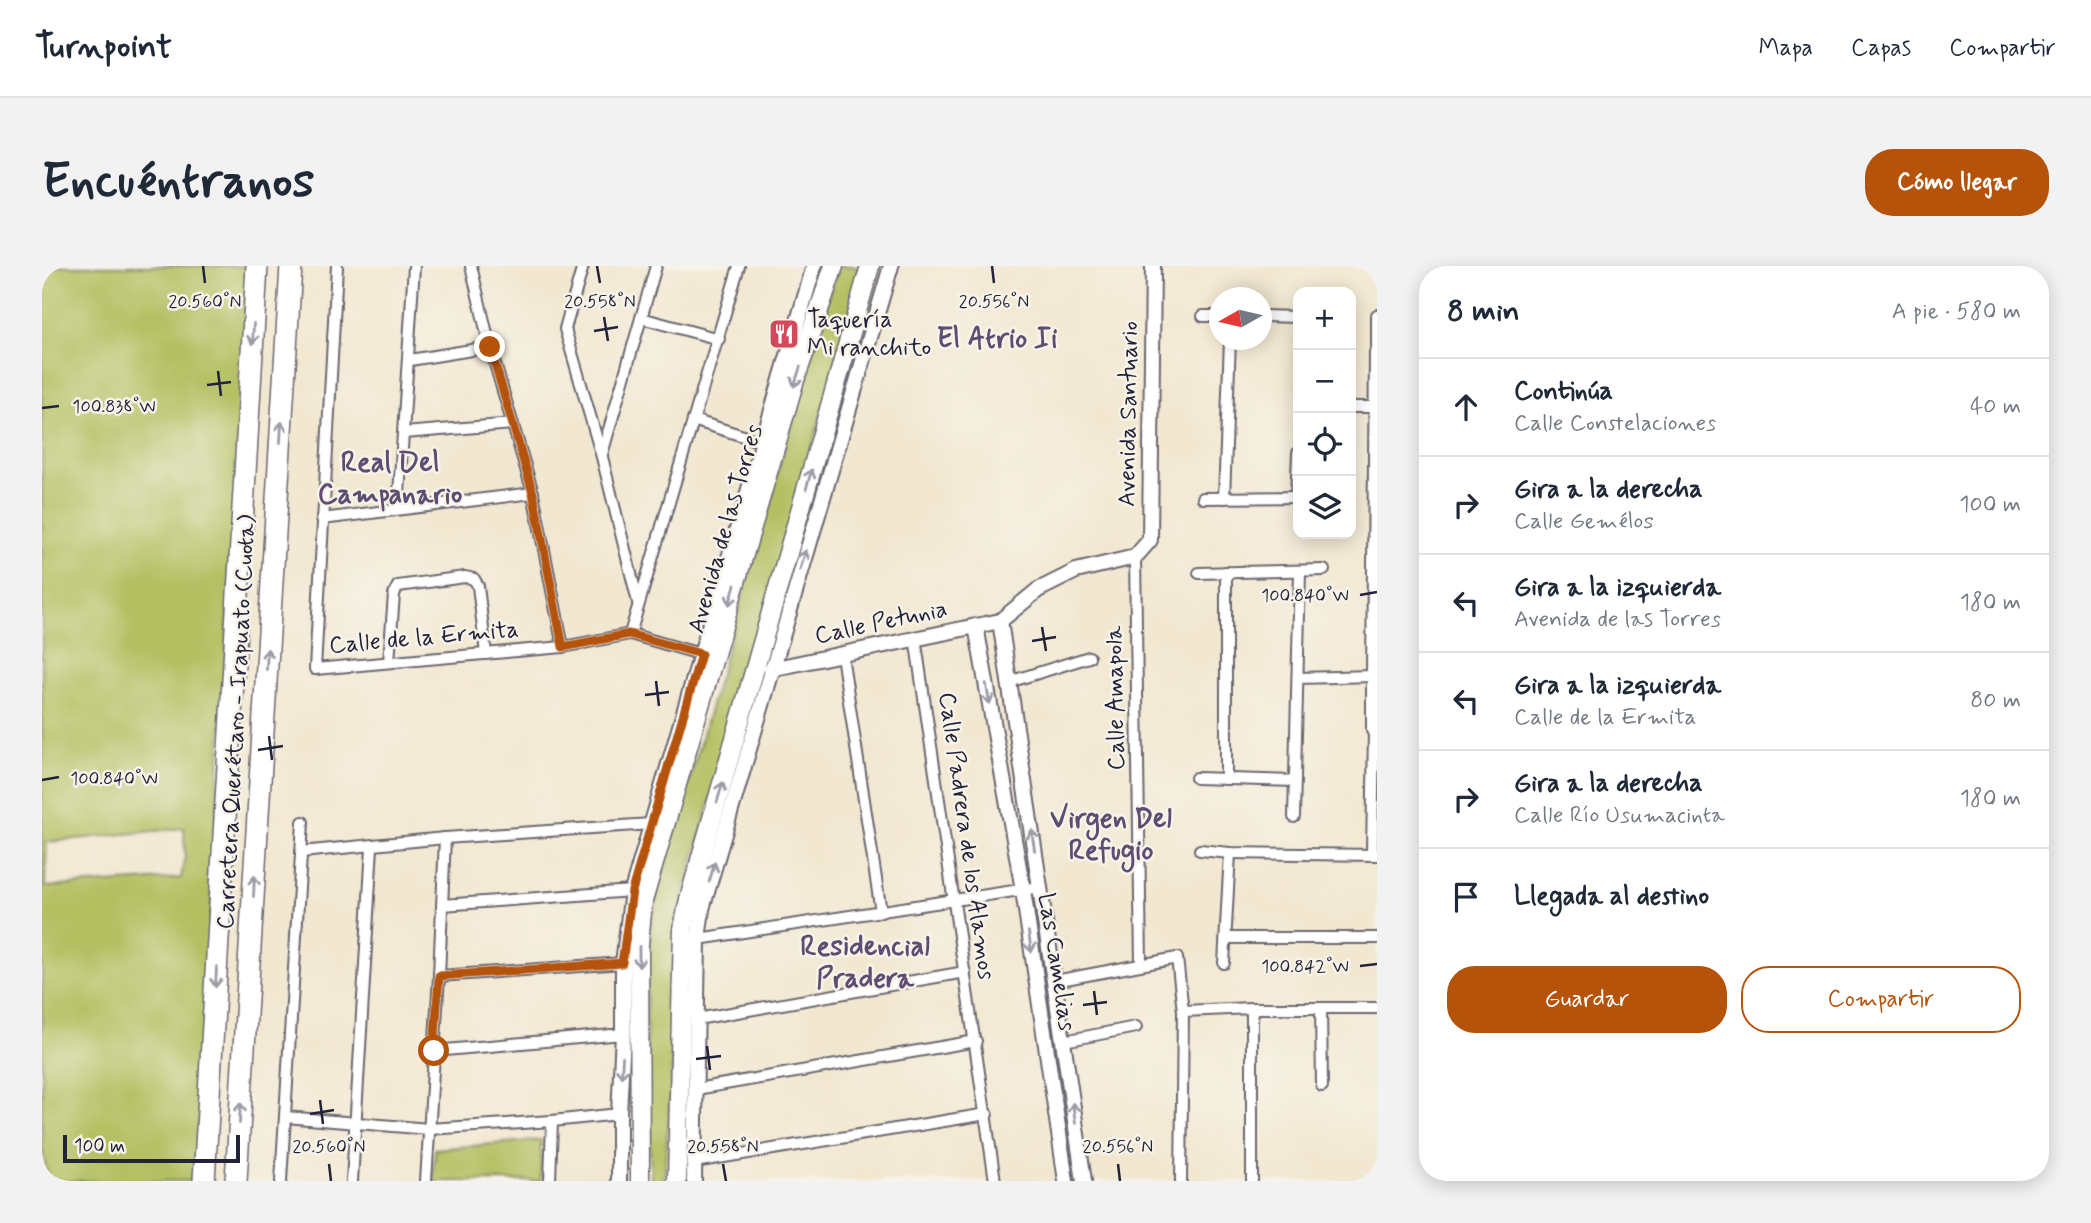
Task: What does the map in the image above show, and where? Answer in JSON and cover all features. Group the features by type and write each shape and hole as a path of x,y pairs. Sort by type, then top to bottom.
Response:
{"highway":[{"name":"Carretera Querétaro - Irapuato (Cuota)","path":"204,1181 257,266"},
{"name":"Carretera Querétaro - Irapuato (Cuota)","path":"236,1181 291,266"}],"main road":[{"name":"Avenida de las Torres","path":"640,1181 639,944 643,901 794,383 834,266"},
{"path":"677,1181 683,929 689,899 870,266"}],"street":[{"path":"337,266 322,519 533,493"},
{"path":"398,509 410,360 414,266"},
{"path":"471,266 490,347 533,493 563,647"},
{"path":"583,266 565,329 638,604"},
{"path":"601,457 656,266"},
{"path":"629,634 739,266"},
{"name":"Avenida de las Torres","path":"619,1181 619,1114 624,1034 622,963 632,891 814,266"},
{"path":"694,1181 698,939 702,909 891,266"},
{"name":"Avenida Santuario","path":"1135,557 1150,540 1153,266"},
{"path":"1200,850 1230,853 1375,855 1377,315"},
{"path":"1203,316 1209,316"},
{"path":"1272,316 1293,317"},
{"path":"640,318 719,339"},
{"path":"410,360 490,347"},
{"path":"1224,498 1230,350"},
{"path":"1356,407 1377,407"},
{"path":"693,420 762,442"},
{"path":"404,433 513,424"},
{"path":"1203,498 1293,497"},
{"name":"Calle de la Ermita","path":"322,519 315,669 563,647 629,634 701,654"},
{"path":"1084,1181 1000,621 1038,590 1076,571 1135,557"},
{"name":"Calle Amapola","path":"1135,557 1140,964"},
{"path":"1199,573 1324,570"},
{"path":"1294,817 1300,571"},
{"path":"1226,572 1226,779"},
{"path":"389,662 394,594 398,586 465,577 474,579 478,586 486,654"},
{"name":"Calle Petunia","path":"771,669 1000,621"},
{"name":"Las Camelias","path":"976,626 1023,890 1066,1181"},
{"name":"Calle Padrera de los Alamos","path":"915,638 995,1181"},
{"path":"842,655 881,912"},
{"path":"1009,682 1089,657"},
{"path":"1298,678 1374,676"},
{"path":"1196,778 1296,781"},
{"path":"281,1181 303,822"},
{"path":"301,852 445,838 651,824"},
{"path":"426,1181 445,838"},
{"path":"352,1181 372,846"},
{"path":"1224,963 1230,853"},
{"path":"698,939 1040,887"},
{"path":"442,905 632,891"},
{"path":"1226,938 1377,938"},
{"path":"1055,981 1177,958 1183,1010 1181,1181"},
{"path":"439,976 622,963"},
{"path":"697,1019 965,972"},
{"path":"1252,1007 1252,1181"},
{"path":"1183,1010 1377,1007"},
{"path":"1321,1008 1322,1086"},
{"path":"1064,1041 1136,1027"},
{"path":"434,1051 624,1034"},
{"path":"696,1089 976,1041"},
{"path":"285,1117 429,1129 619,1114"},
{"path":"694,1163 986,1114"},
{"path":"550,1181 552,1121"}],"green space":[{"path":"42,266 249,266 195,1181 49,1181 42,1148","holes":["184,828 185,858 181,878 45,887 47,842"]},
{"path":"840,266 864,266 678,914 664,1181 651,1181 647,1007 654,904 828,297"},
{"path":"541,1140 541,1181 433,1181 435,1149"}],"place":[{"name":"Taquería Mi ranchito","path":"784,334"}],"district":[{"name":"El Atrio Ii","path":"997,339"},
{"name":"Real Del Campanario","path":"390,479"},
{"name":"Virgen Del Refugio","path":"1111,835"},
{"name":"Residencial Pradera","path":"865,963"}],"route":[{"path":"434,1051 439,976 622,963 632,891 701,654 629,634 563,647 533,493 490,347"}]}
